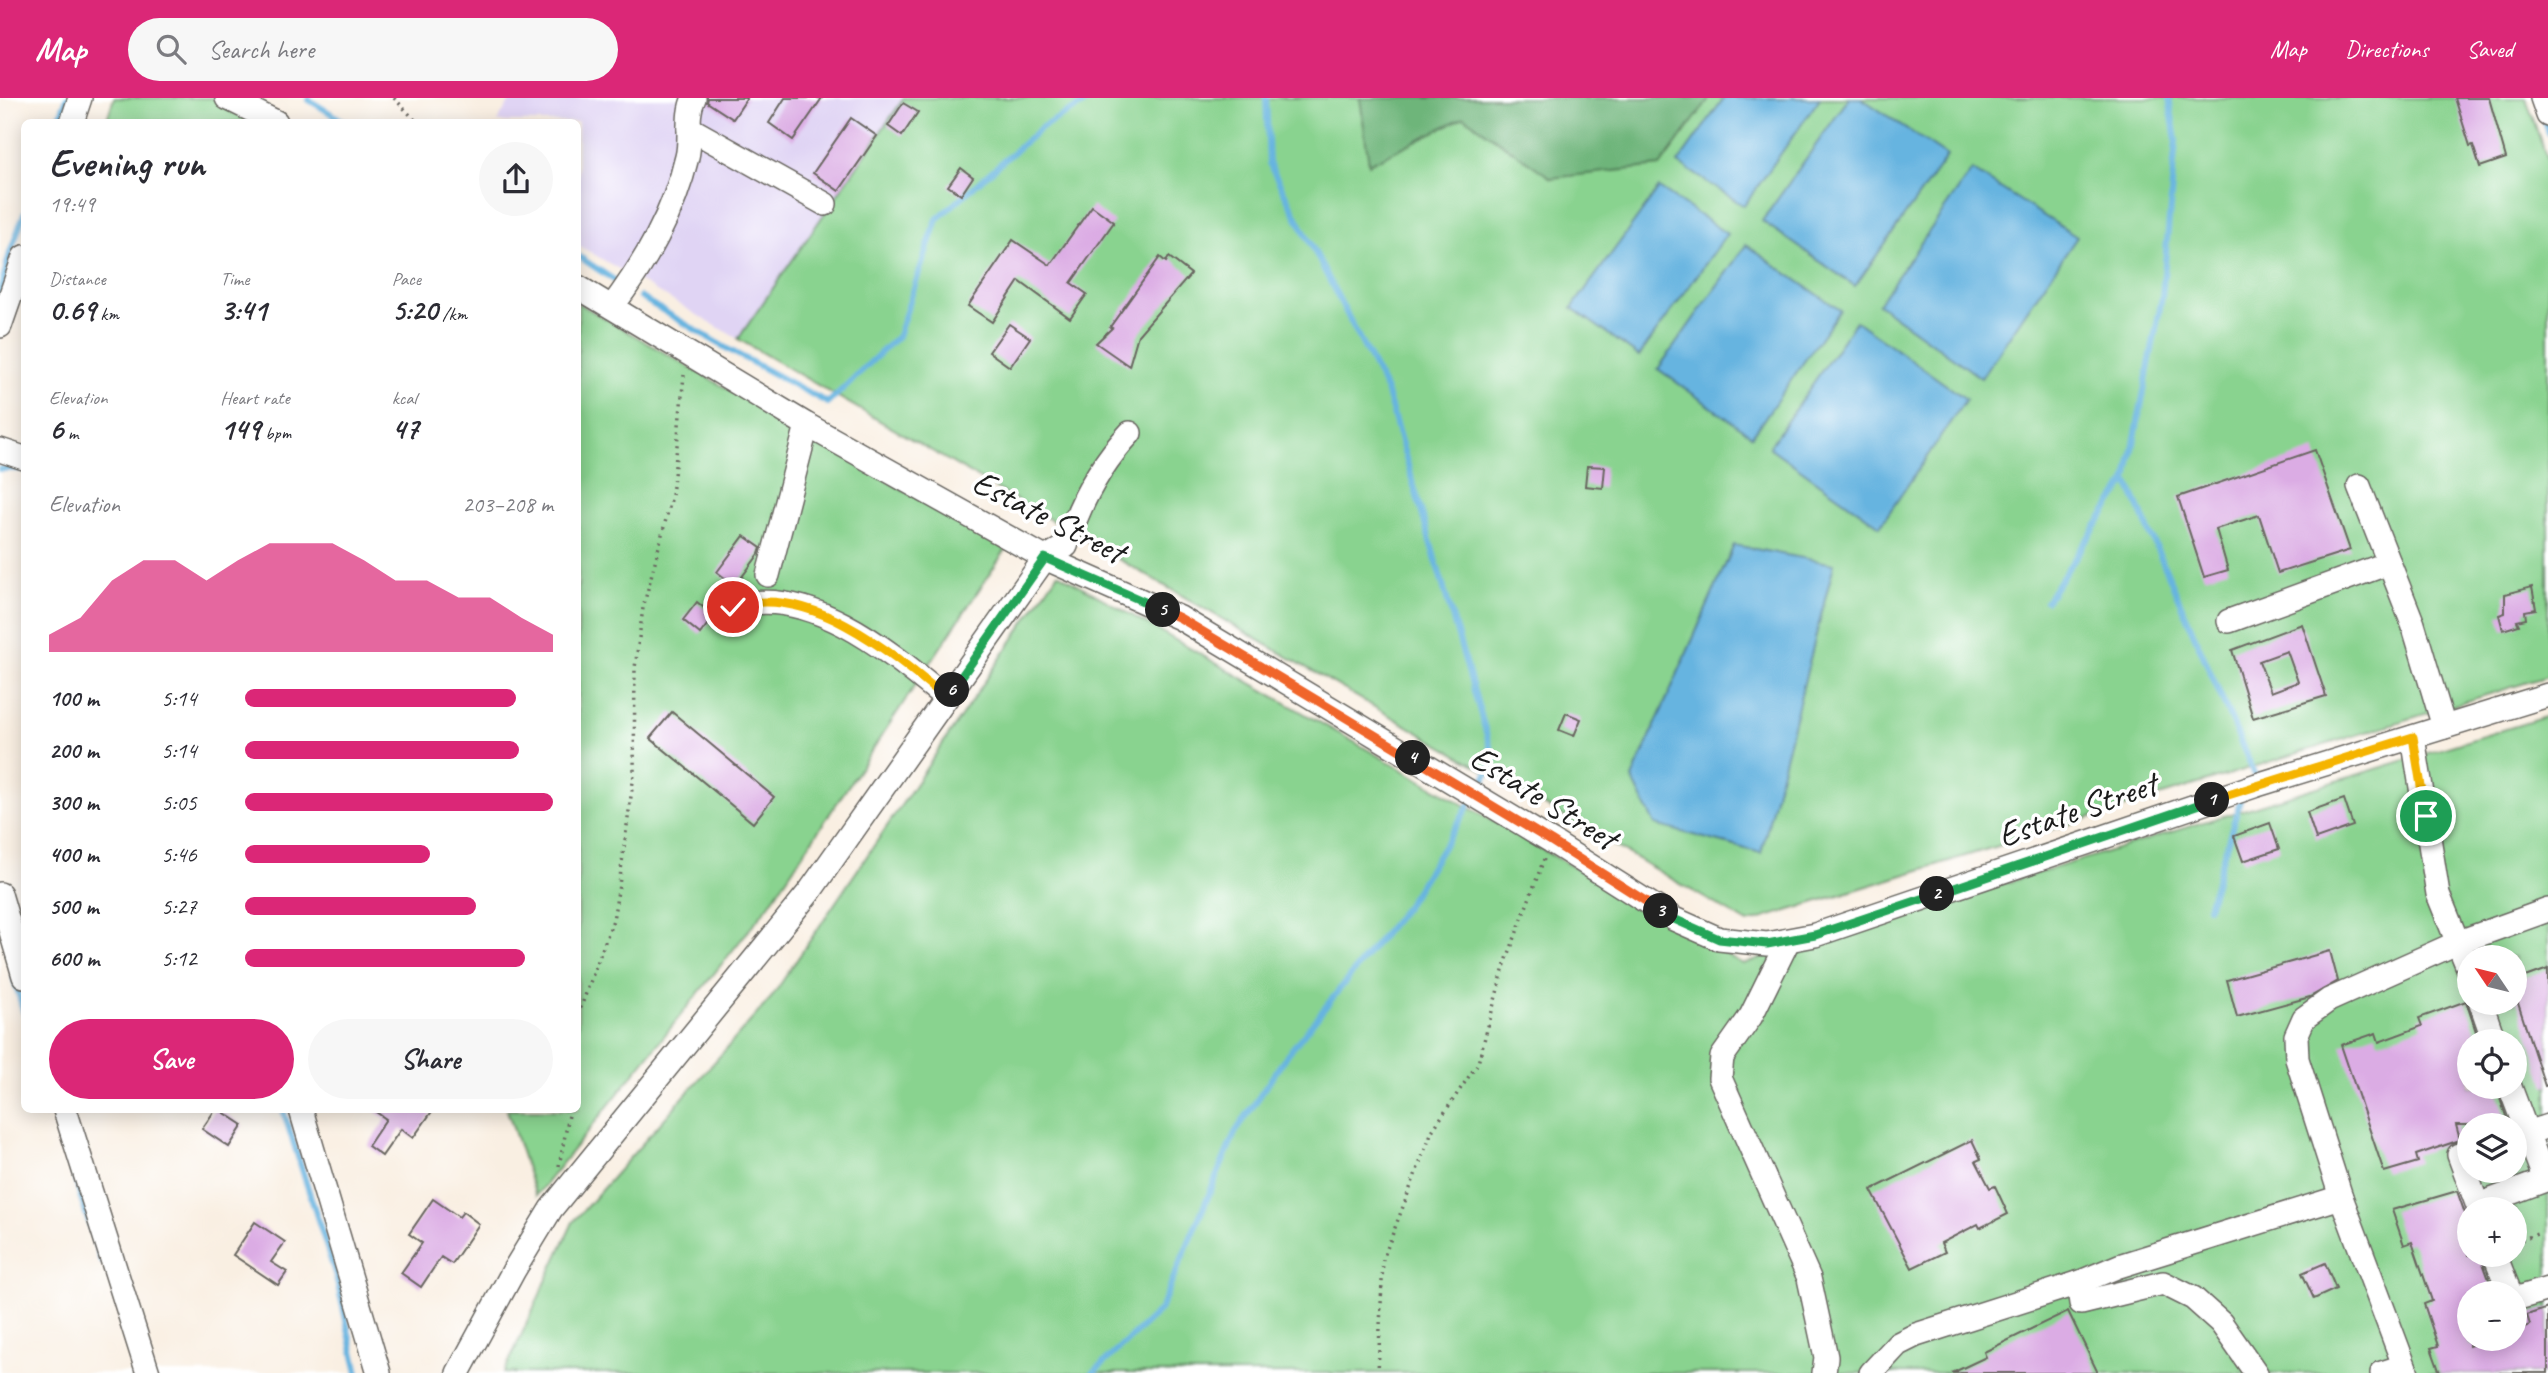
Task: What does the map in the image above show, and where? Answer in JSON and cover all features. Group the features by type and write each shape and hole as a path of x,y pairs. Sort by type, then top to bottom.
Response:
{"street":[{"path":"73,119 80,98"},
{"path":"228,98 270,119"},
{"path":"612,307 645,259 674,202 688,152 689,115 694,98"},
{"path":"2542,98 2548,115"},
{"path":"689,128 825,204"},
{"path":"0,326 21,266"},
{"name":"Estate Street","path":"581,289 807,425 1045,558 1180,618 1551,841 1674,919 1719,939 1767,944 1815,935 2257,785 2548,695"},
{"path":"768,576 807,425"},
{"path":"458,1373 551,1209 810,891 1045,558 1066,546 1074,519 1100,471 1130,433"},
{"path":"0,450 21,456"},
{"path":"2358,485 2413,624 2444,727"},
{"path":"2229,621 2389,564"},
{"path":"733,607 752,601 793,605 826,616 852,628 903,663 946,698"},
{"path":"2413,737 2438,894 2460,945"},
{"path":"0,894 21,966"},
{"path":"2382,1373 2406,1369 2341,1197 2297,1059 2296,1036 2304,1018 2329,1000 2459,942 2548,910"},
{"path":"1788,941 1751,1016 1722,1057 1720,1078 1810,1278 1826,1357 1824,1373"},
{"path":"2504,1197 2547,1180 2515,1099"},
{"path":"66,1113 148,1373"},
{"path":"302,1113 379,1373"},
{"path":"1871,1373 1898,1343 1916,1335 2078,1283 2119,1266 2341,1197"},
{"path":"2078,1283 2081,1303 2163,1283 2193,1298 2221,1323 2256,1373"},
{"path":"2527,1295 2548,1289"}],"path":[{"path":"394,98 413,119"},
{"path":"581,1006 613,920 619,885 634,774 635,668 643,608 672,496 687,353"},
{"path":"1378,1373 1383,1259 1432,1130 1478,1063 1504,967 1551,841"},
{"path":"558,1172 569,1113"},
{"path":"2527,1237 2540,1233"}],"shaded area":[{"path":"512,98 904,98 738,339 581,247 581,119 499,119"}],"green space":[{"path":"114,98 219,98 257,119 107,119"},
{"path":"904,98 2526,98 2548,163 2548,676 1748,923 738,339"},
{"path":"1360,98 1710,98 1660,166 1551,178 1464,117 1369,164"},
{"path":"581,305 1006,549 769,905 536,1196 508,1113 581,1113"},
{"path":"1058,573 1743,964 2548,716 2548,1373 504,1373 573,1222 771,998"}],"water":[{"path":"1724,98 1820,98 1744,206 1678,163"},
{"path":"1849,98 1861,98 1947,156 1855,286 1762,221"},
{"path":"1972,170 2077,237 1981,378 1878,304"},
{"path":"1659,188 1727,234 1639,356 1572,308"},
{"path":"1746,245 1840,310 1752,436 1658,369"},
{"path":"1856,321 1966,399 1880,526 1769,447"},
{"path":"1734,545 1834,564 1761,853 1655,825 1632,778"}],"building":[{"path":"708,98 747,98 733,119 707,102"},
{"path":"785,98 822,98 793,140 769,123"},
{"path":"2455,98 2489,98 2506,158 2480,167 2473,145 2470,146"},
{"path":"903,103 918,112 902,136 888,126"},
{"path":"851,118 877,136 839,191 813,173"},
{"path":"961,168 973,177 961,195 948,186"},
{"path":"1092,206 1114,222 1071,283 1087,294 1070,318 1019,281 992,322 968,306 1013,240 1050,265"},
{"path":"1160,257 1166,262 1169,257 1191,274 1138,335 1129,366 1096,343 1112,328 1110,327"},
{"path":"1009,324 1030,338 1010,367 989,352"},
{"path":"2315,450 2350,550 2278,573 2259,515 2216,529 2228,570 2204,577 2178,497"},
{"path":"1587,466 1605,467 1603,488 1585,486"},
{"path":"744,536 761,548 735,586 717,572"},
{"path":"2532,587 2536,609 2525,611 2526,619 2517,621 2519,625 2503,630 2499,615 2505,613 2505,594"},
{"path":"697,602 714,616 700,634 683,620"},
{"path":"2302,624 2326,696 2253,718 2232,650","holes":["2287,651 2298,682 2271,692 2259,661"]},
{"path":"672,712 774,797 753,823 650,738"},
{"path":"1566,713 1581,719 1574,736 1559,730"},
{"path":"2344,799 2353,826 2316,839 2307,812"},
{"path":"2270,823 2279,849 2243,861 2234,836"},
{"path":"2330,951 2338,981 2310,997 2237,1017 2227,980"},
{"path":"2548,969 2548,1085 2545,1086 2522,1015 2527,1015 2527,977"},
{"path":"2457,1004 2457,1015 2471,1015 2475,1029 2457,1029 2457,1099 2500,1099 2505,1113 2457,1113 2457,1141 2416,1155 2418,1162 2384,1172 2341,1045 2376,1033 2379,1042 2422,1026 2419,1018"},
{"path":"213,1113 225,1113 243,1125 229,1147 202,1129"},
{"path":"377,1113 431,1113 413,1138 401,1129 382,1156 368,1146 386,1119"},
{"path":"1972,1140 1981,1159 1976,1161 1990,1188 1995,1186 2008,1214 1980,1228 1978,1224 1941,1243 1945,1252 1912,1268 1871,1190"},
{"path":"2457,1191 2459,1197 2457,1197 2457,1267 2484,1267 2490,1281 2457,1281 2457,1351 2527,1351 2527,1326 2530,1325 2527,1315 2548,1308 2548,1373 2440,1373 2431,1348 2438,1346 2424,1304 2432,1301 2412,1242 2404,1245 2392,1210"},
{"path":"433,1199 459,1217 463,1212 479,1224 452,1264 441,1257 421,1287 401,1273 422,1243 409,1234"},
{"path":"255,1222 285,1242 271,1262 287,1272 278,1285 233,1255"},
{"path":"2325,1263 2336,1289 2314,1299 2302,1273"},
{"path":"2068,1311 2098,1373 1952,1373 1986,1357 1984,1352"}],"waterway":[{"path":"59,119 67,98"},
{"path":"640,297 731,351 828,403 898,336 937,219 1042,127 1094,98"},
{"path":"1093,1373 1160,1310 1235,1133 1287,1055 1407,905 1484,781 1494,760 1386,390 1269,163 1266,98"},
{"path":"2046,601 2127,480 2162,297 2176,140 2169,98"},
{"path":"309,100 340,119"},
{"path":"2543,119 2548,133"},
{"path":"0,292 21,222"},
{"path":"581,258 620,284"},
{"path":"0,469 21,469"},
{"path":"2127,480 2255,775"},
{"path":"2208,907 2240,801"},
{"path":"14,978 21,1002"},
{"path":"284,1113 336,1276 358,1373"},
{"path":"60,1131 101,1261"}],"route":[{"path":"733,607 752,601 793,605 826,616 852,628 903,663 946,698 1045,558 1180,618 1551,841 1674,919 1719,939 1767,944 1815,935 2257,785 2413,737 2426,816"}]}
